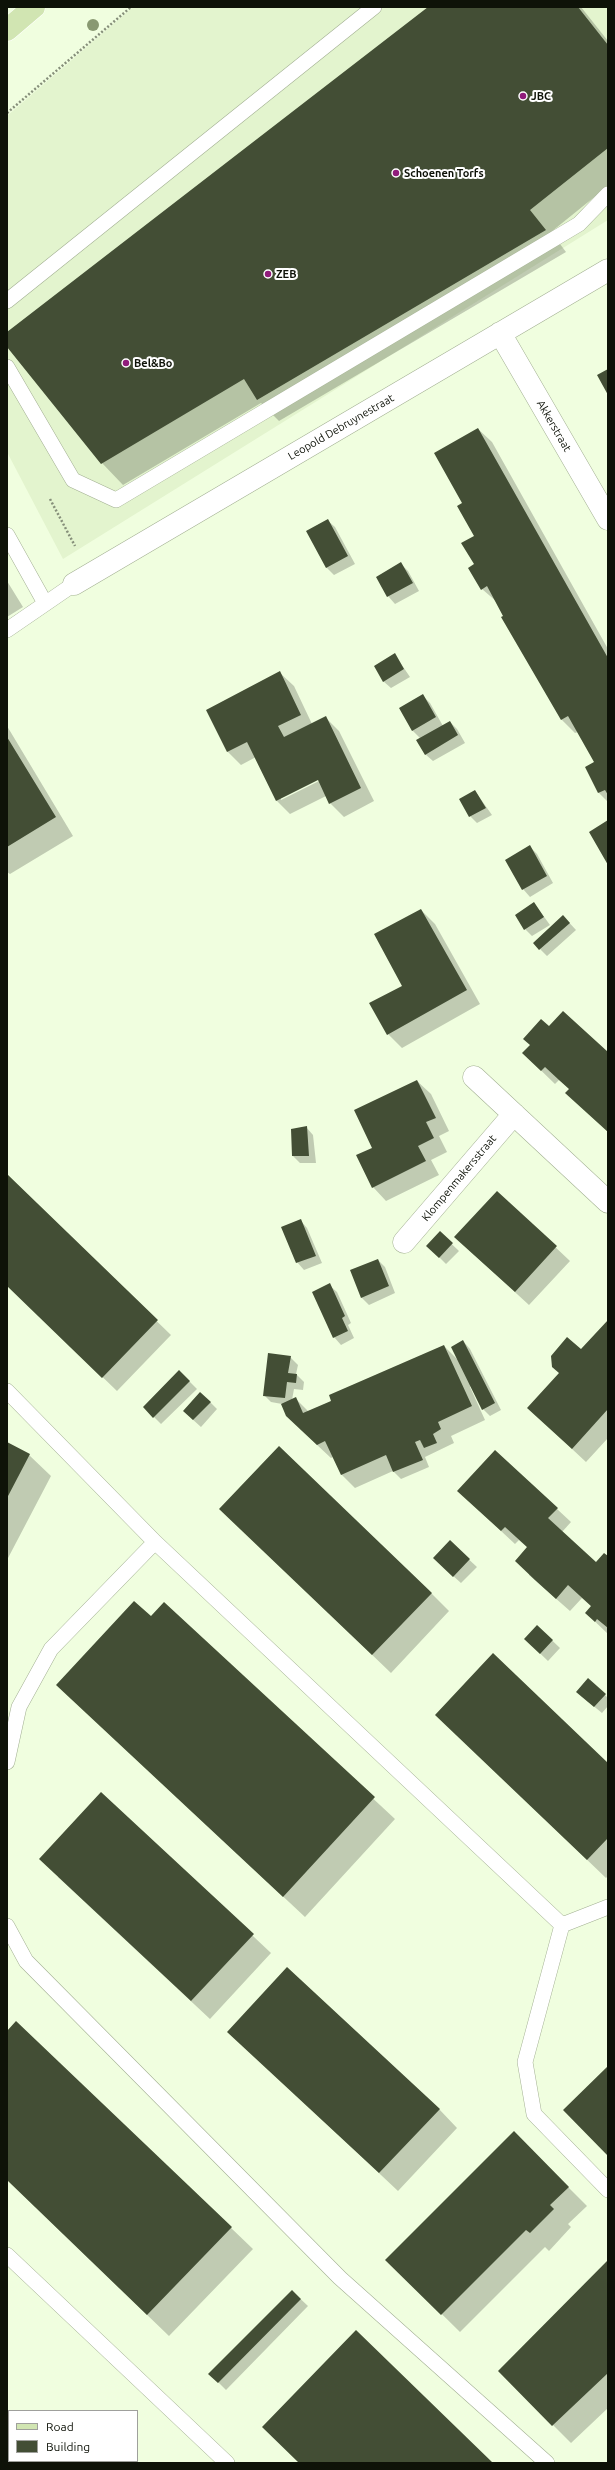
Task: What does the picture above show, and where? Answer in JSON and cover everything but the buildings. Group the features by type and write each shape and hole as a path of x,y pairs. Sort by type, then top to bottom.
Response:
{"main road":[{"path":"7,30 34,7"}],"street":[{"name":"Leopold Debruynestraat","path":"74,584 608,270"},
{"name":"Akkerstraat","path":"500,334 608,519"},
{"path":"474,1077 608,1202"},
{"name":"Klompenmakersstraat","path":"404,1242 514,1114"}],"lane":[{"path":"7,301 374,7"},
{"path":"7,367 73,480 116,500 579,224 608,194"},
{"path":"7,535 45,603"},
{"path":"7,630 74,584"},
{"path":"7,1391 155,1542 562,1925"},
{"path":"7,1762 19,1707 51,1649 155,1542"},
{"path":"562,1925 608,1907"},
{"path":"562,1925 524,2062 534,2114 608,2190"},
{"path":"7,1926 26,1962 340,2278 547,2463"},
{"path":"7,2255 227,2463"}],"path":[{"path":"7,113 131,7"}],"shaded area":[{"path":"133,7 608,7 608,220 63,559 7,452 7,116"}],"place":[{"name":"JBC","path":"523,96"},
{"name":"Schoenen Torfs","path":"396,173"},
{"name":"ZEB","path":"268,274"},
{"name":"Bel&Bo","path":"126,363"}]}
